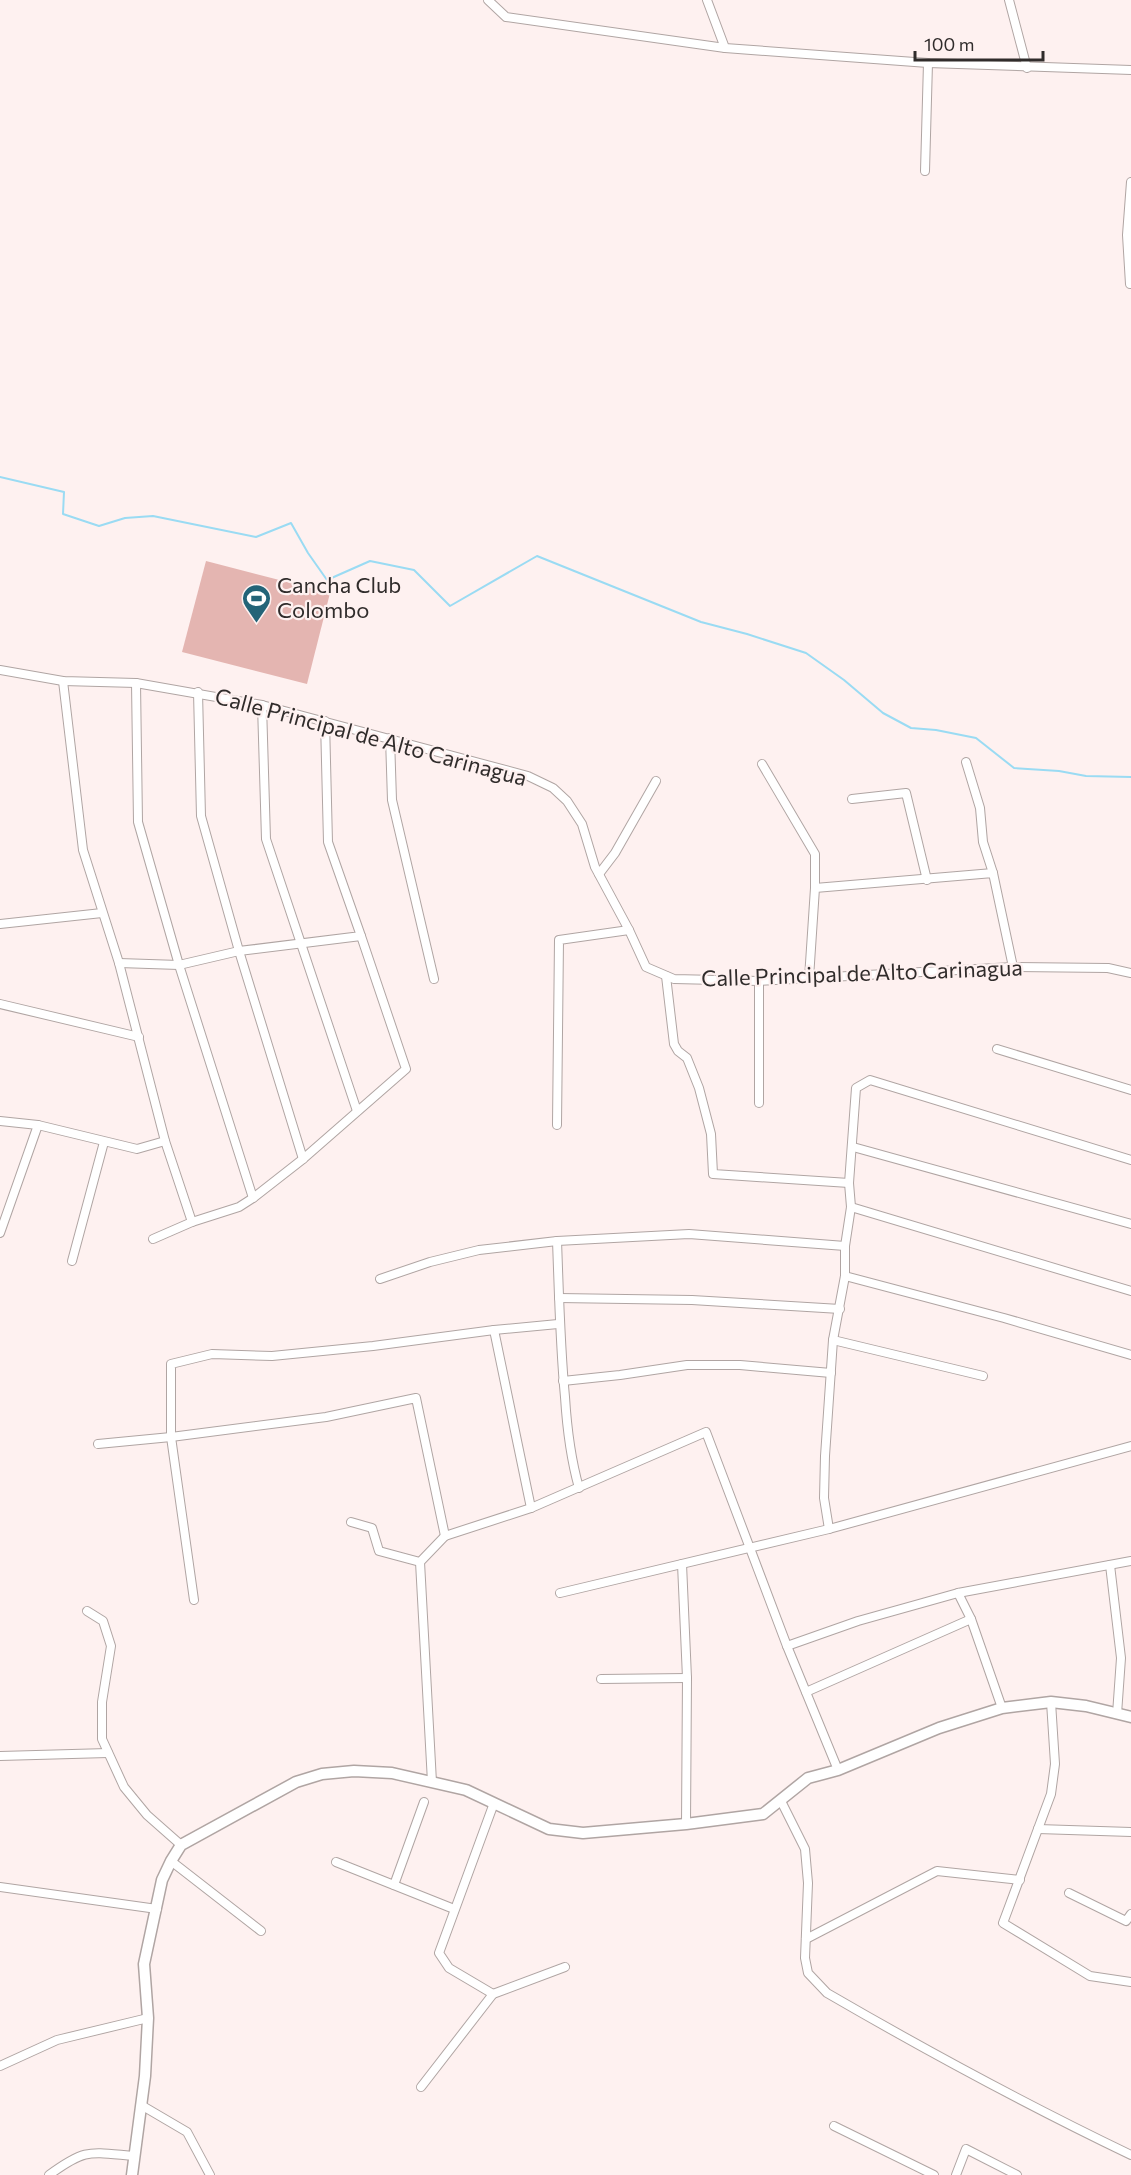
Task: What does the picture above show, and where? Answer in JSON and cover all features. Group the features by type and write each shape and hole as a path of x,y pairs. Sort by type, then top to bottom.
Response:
{"street":[{"path":"488,0 506,17 725,48 928,63 1131,70"},
{"path":"707,0 725,48"},
{"path":"1010,0 1028,68"},
{"path":"925,171 928,63"},
{"path":"1130,284 1127,235 1131,182"},
{"name":"Calle Principal de Alto Carinagua","path":"0,670 63,681 136,683 198,692 326,721 528,776 553,788 567,801 582,824 599,874 646,967 674,979 759,981 1012,967 1108,968 1131,973"},
{"path":"63,681 83,850 119,963 165,1141 192,1222"},
{"path":"136,683 138,822 179,965 252,1198"},
{"path":"198,692 201,816 239,951 303,1159"},
{"path":"262,705 266,839 357,1111"},
{"path":"153,1239 192,1222 238,1207 252,1198 303,1159 406,1069 328,842 326,721"},
{"path":"390,738 392,800 434,979"},
{"path":"966,762 980,808 983,842 993,873 1012,967"},
{"path":"762,764 815,854 809,978"},
{"path":"599,874 615,853 656,781"},
{"path":"852,799 906,793 927,880"},
{"path":"815,888 993,873"},
{"path":"0,924 102,913"},
{"path":"557,1125 560,940 629,930"},
{"path":"119,963 179,965 239,951 361,936"},
{"path":"666,976 674,1044 678,1051 687,1058 699,1088 711,1134 713,1174 849,1183"},
{"path":"759,981 759,1103"},
{"path":"0,1004 139,1037"},
{"path":"997,1049 1131,1090"},
{"path":"829,1529 824,1498 833,1340 845,1276 845,1246 851,1207 849,1183 856,1088 870,1080 1131,1160"},
{"path":"0,1121 38,1125 137,1149 165,1141"},
{"path":"0,1233 38,1125"},
{"path":"72,1261 104,1142"},
{"path":"853,1147 1131,1224"},
{"path":"851,1207 1131,1291"},
{"path":"380,1279 430,1262 479,1250 557,1241 689,1234 845,1246"},
{"path":"557,1241 558,1324 563,1381 570,1458 579,1488"},
{"path":"845,1276 1004,1318 1131,1355"},
{"path":"559,1298 692,1300 840,1309"},
{"path":"194,1600 171,1437 171,1364 212,1354 272,1356 558,1324"},
{"path":"494,1330 531,1508"},
{"path":"833,1340 983,1376"},
{"path":"563,1381 687,1365 740,1365 831,1373"},
{"path":"98,1444 326,1417 416,1398 445,1536"},
{"path":"432,1782 420,1562 445,1536 531,1508 706,1431 787,1646 838,1770"},
{"path":"560,1593 829,1529 1131,1446"},
{"path":"351,1522 372,1528 379,1551 420,1562"},
{"path":"787,1646 858,1621 958,1593 1131,1561"},
{"path":"682,1564 687,1678 686,1824"},
{"path":"1110,1565 1121,1658 1117,1714"},
{"path":"958,1593 971,1619 1002,1708"},
{"path":"87,1611 103,1621 111,1646 102,1711 102,1739 124,1787 147,1815 181,1845"},
{"path":"806,1692 971,1619"},
{"path":"601,1679 687,1678"},
{"path":"1051,1702 1055,1764 1051,1794 1003,1923 1090,1976 1131,1982"},
{"path":"132,2175 145,2076 148,2018 144,1964 162,1880 181,1845 296,1782 322,1774 354,1771 392,1773 466,1790 549,1829 583,1833 686,1824 763,1814 808,1778 838,1770 939,1728 1002,1708 1051,1702 1086,1706 1131,1717"},
{"path":"0,1756 108,1753"},
{"path":"781,1801 804,1850 808,1883 805,1958 808,1973 827,1994 994,2087 1131,2155"},
{"path":"394,1885 424,1802"},
{"path":"493,1994 449,1968 439,1953 494,1803"},
{"path":"1038,1829 1131,1833"},
{"path":"171,1861 261,1931"},
{"path":"336,1862 454,1909"},
{"path":"806,1939 937,1870 1020,1880"},
{"path":"0,1887 157,1909"},
{"path":"1070,1893 1126,1921 1131,1914"},
{"path":"421,2087 493,1994 565,1967"},
{"path":"0,2066 57,2040 148,2018"},
{"path":"141,2104 187,2132 210,2175"},
{"path":"834,2126 934,2175"},
{"path":"956,2175 966,2149 1017,2175"},
{"path":"49,2175 72,2158 89,2152 134,2156"}],"shaded area":[{"name":"Cancha Club Colombo","path":"206,561 330,593 307,684 182,652"}],"waterway":[{"path":"0,477 64,492 63,514 99,526 125,518 153,516 256,537 291,523 327,580 370,561 414,570 450,606 537,556 701,622 806,653 844,680 883,713 911,728 936,730 976,738 1014,768 1059,771 1086,776 1131,777"}],"place":[{"name":"Cancha Club Colombo","path":"256,624"}]}
